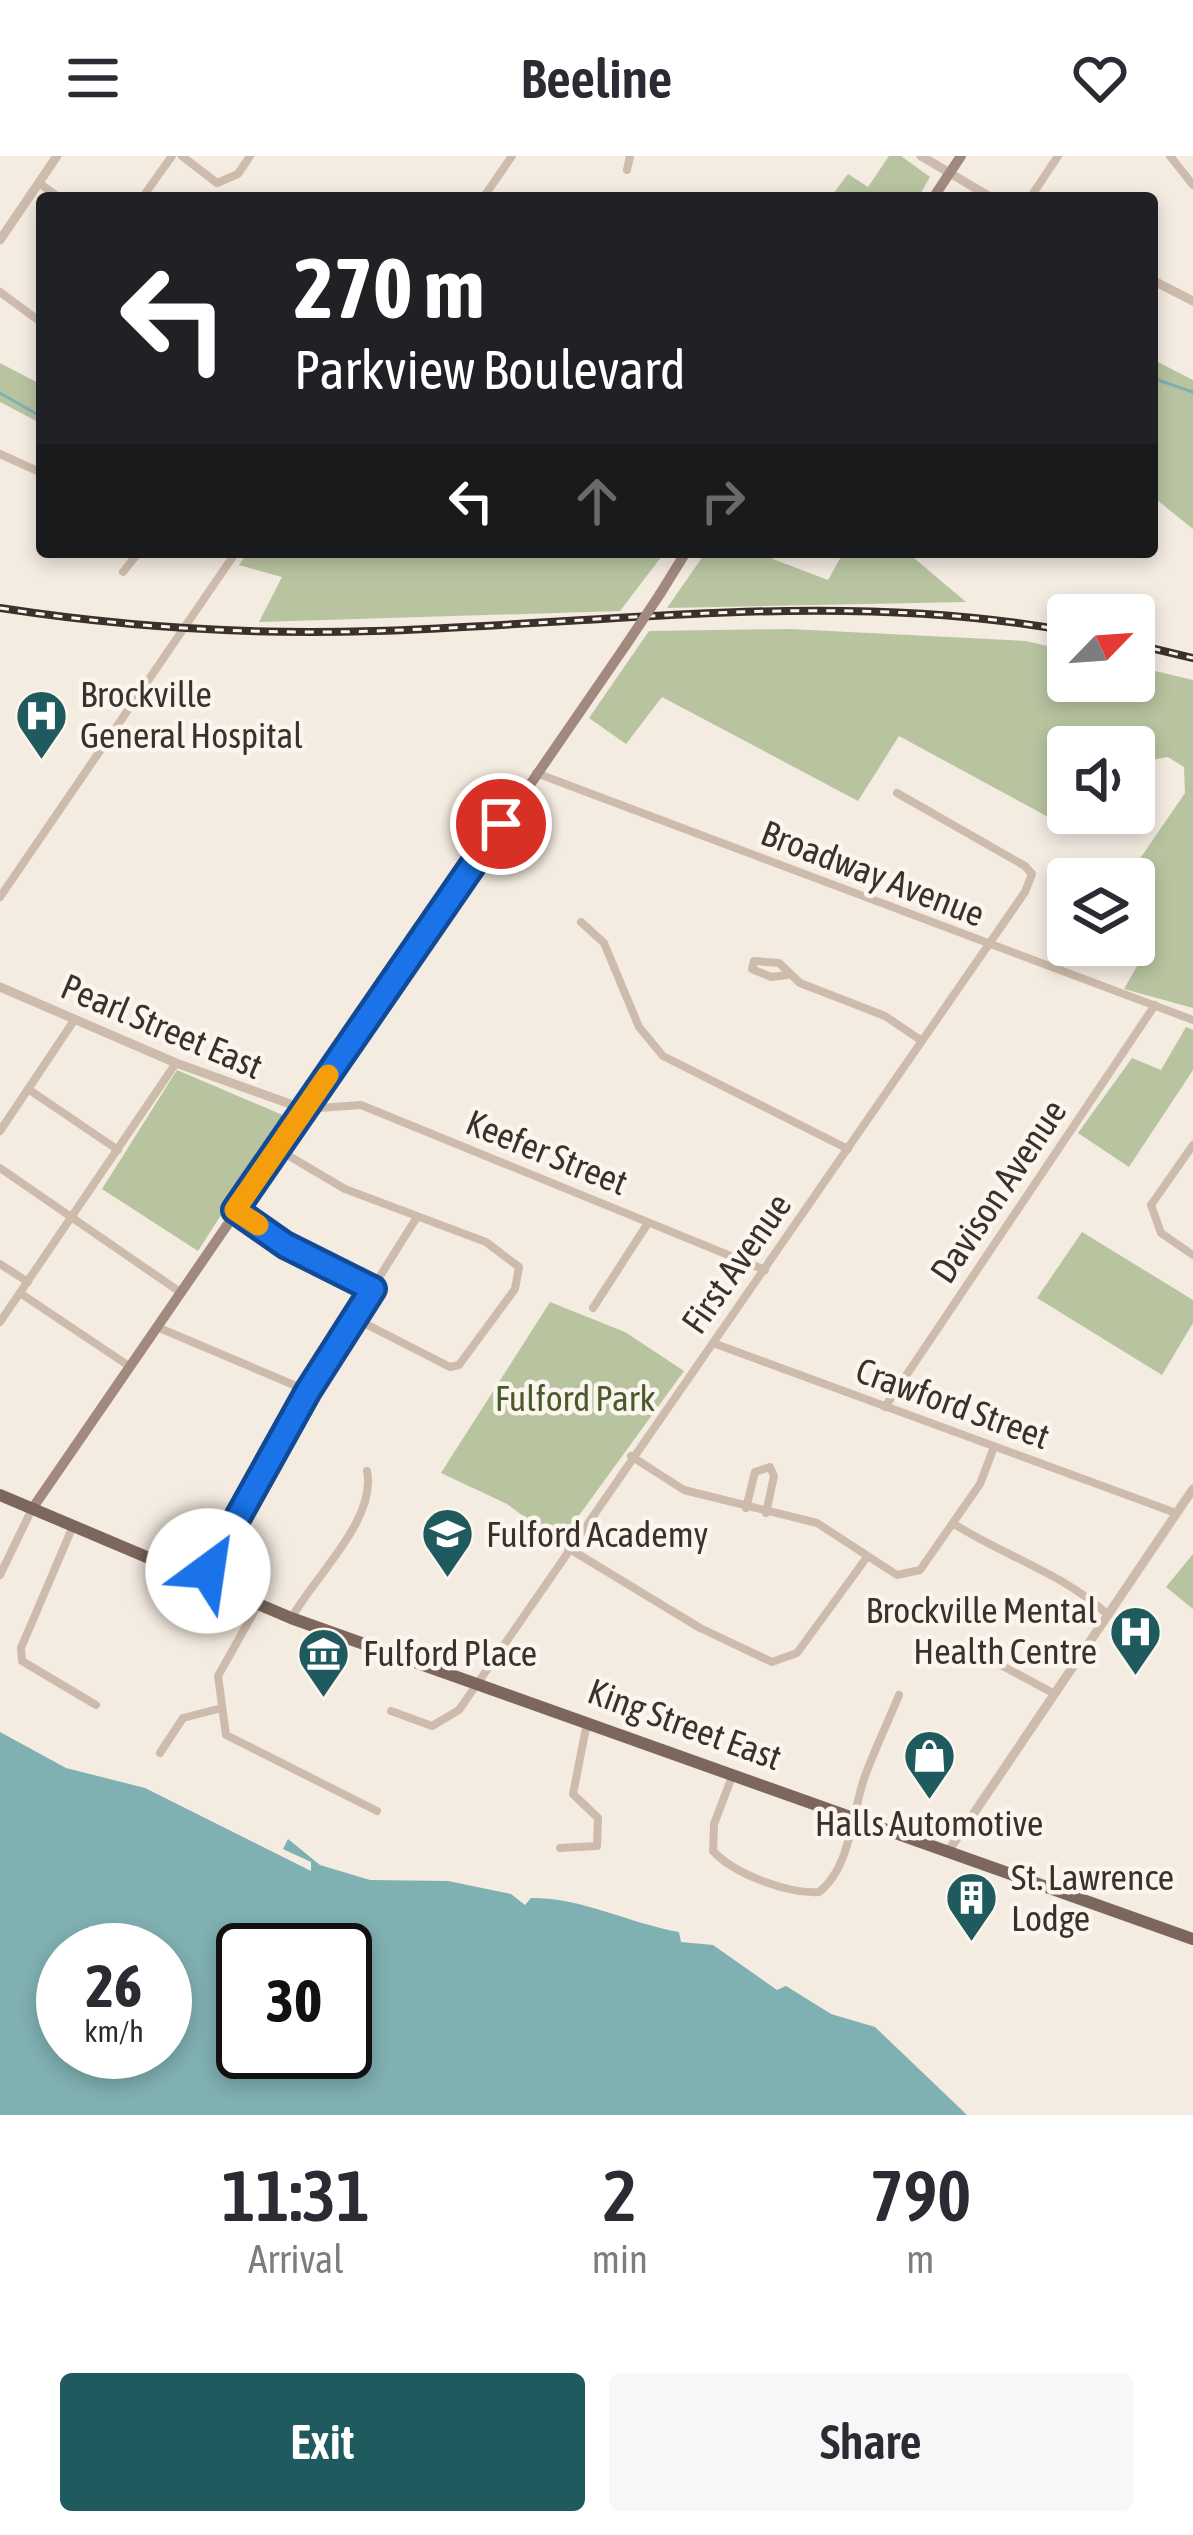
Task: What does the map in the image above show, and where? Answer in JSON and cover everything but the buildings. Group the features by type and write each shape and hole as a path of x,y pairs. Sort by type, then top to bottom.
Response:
{"main road":[{"path":"937,192 961,156"},
{"path":"32,1509 682,558"},
{"name":"King Street East","path":"0,1496 291,1618 1193,1939"}],"street":[{"path":"0,240 57,156"},
{"path":"146,192 172,156"},
{"path":"182,156 217,183 238,174 250,156"},
{"path":"487,192 512,156"},
{"path":"627,170 631,156"},
{"path":"921,156 981,192"},
{"path":"1034,192 1058,156"},
{"path":"1170,156 1193,185"},
{"path":"39,183 52,192"},
{"path":"1158,283 1193,301"},
{"path":"0,292 36,319"},
{"path":"0,454 36,469"},
{"path":"123,572 134,558"},
{"path":"0,897 229,558"},
{"name":"Broadway Avenue","path":"535,773 1193,1020"},
{"name":"First Avenue","path":"391,1711 432,1726 459,1710 1025,892 1031,874 897,793"},
{"path":"581,922 604,943 639,1027 664,1056 848,1150"},
{"path":"787,975 885,1016 922,1041"},
{"name":"Pearl Street East","path":"0,987 176,1063 304,1109"},
{"name":"Davison Avenue","path":"885,1407 1155,1005"},
{"path":"0,1131 75,1019"},
{"path":"0,1322 176,1063"},
{"path":"28,1089 118,1150"},
{"name":"Keefer Street","path":"304,1109 361,1105 765,1270"},
{"path":"1193,1145 1151,1205 1161,1233 1193,1255"},
{"path":"278,1149 345,1190 514,1258 520,1279 515,1289 468,1357 450,1367 354,1318"},
{"path":"0,1168 180,1292"},
{"path":"235,1210 285,1245 373,1289"},
{"path":"202,1582 308,1391 417,1216"},
{"path":"593,1308 648,1223"},
{"path":"0,1264 28,1282"},
{"path":"20,1293 129,1366"},
{"path":"156,1327 308,1391"},
{"name":"Crawford Street","path":"712,1343 1176,1513"},
{"path":"631,1456 684,1490 817,1523 897,1575 910,1576 954,1524 980,1484 994,1447"},
{"path":"746,1508 755,1472 770,1467 774,1476 766,1513"},
{"path":"291,1618 360,1514 370,1489 367,1471"},
{"path":"949,1850 1193,1489"},
{"path":"0,1575 32,1509"},
{"path":"954,1524 1000,1554 1038,1566 1108,1615"},
{"path":"73,1526 21,1648 22,1661 96,1705"},
{"path":"568,1548 700,1628 772,1662 797,1652 867,1557"},
{"path":"258,1605 218,1676 218,1709 226,1735 377,1811"},
{"path":"999,1664 1053,1693"},
{"path":"734,1773 714,1824 713,1851 722,1860 806,1893 828,1885 863,1779 898,1695"},
{"path":"160,1753 183,1718 218,1709"},
{"path":"560,1848 597,1846 598,1818 573,1793 588,1720"}],"green space":[{"path":"889,156 901,156 930,177 921,192 834,192 848,174 868,187"},
{"path":"1158,362 1193,380 1193,529 1158,501"},
{"path":"0,363 36,382 36,421 0,402"},
{"path":"244,558 660,558 620,611 259,622 282,577 239,565"},
{"path":"702,558 772,558 828,580 840,558 914,558 966,602 667,608"},
{"path":"789,629 1026,641 1047,646 1047,702 1155,702 1155,671 1193,680 1193,1008 1124,989 1137,966 1155,966 1155,858 1140,858 1185,793 1184,767 1168,757 1155,759 1155,726 1047,726 1047,816 899,736 858,801 662,697 626,744 589,718 649,631"},
{"path":"1186,1027 1193,1030 1193,1070 1129,1167 1078,1133 1132,1058 1161,1070"},
{"path":"177,1070 285,1116 198,1251 102,1189"},
{"path":"1082,1232 1193,1300 1193,1323 1162,1375 1037,1298"},
{"name":"Fulford Park","path":"550,1302 625,1332 684,1371 559,1543 507,1504 441,1473"},
{"path":"1193,1554 1193,1609 1166,1587"}],"water":[{"path":"0,1732 66,1768 145,1788 311,1871 311,1862 283,1849 288,1839 320,1865 370,1880 448,1881 511,1894 525,1905 531,1898 569,1902 679,1932 681,1942 713,1945 777,1990 786,1986 831,2014 875,2027 967,2115 0,2115"}],"waterway":[{"path":"1158,380 1193,392"},
{"path":"0,393 36,414"}],"railway":[{"path":"0,608 140,625 280,632 809,611 896,612 1047,628"},
{"path":"1155,649 1193,658"}],"slow traffic":[{"path":"258,1225 235,1210 328,1075"}],"place":[{"name":"Brockville General Hospital","path":"41,761"},
{"name":"Fulford Academy","path":"447,1580"},
{"name":"Brockville Mental Health Centre","path":"1136,1677"},
{"name":"Fulford Place","path":"324,1699"},
{"name":"Halls Automotive","path":"929,1801"},
{"name":"St. Lawrence Lodge","path":"972,1944"}],"route":[{"path":"208,1571 308,1391 373,1289 285,1245 235,1210 501,824"}]}
